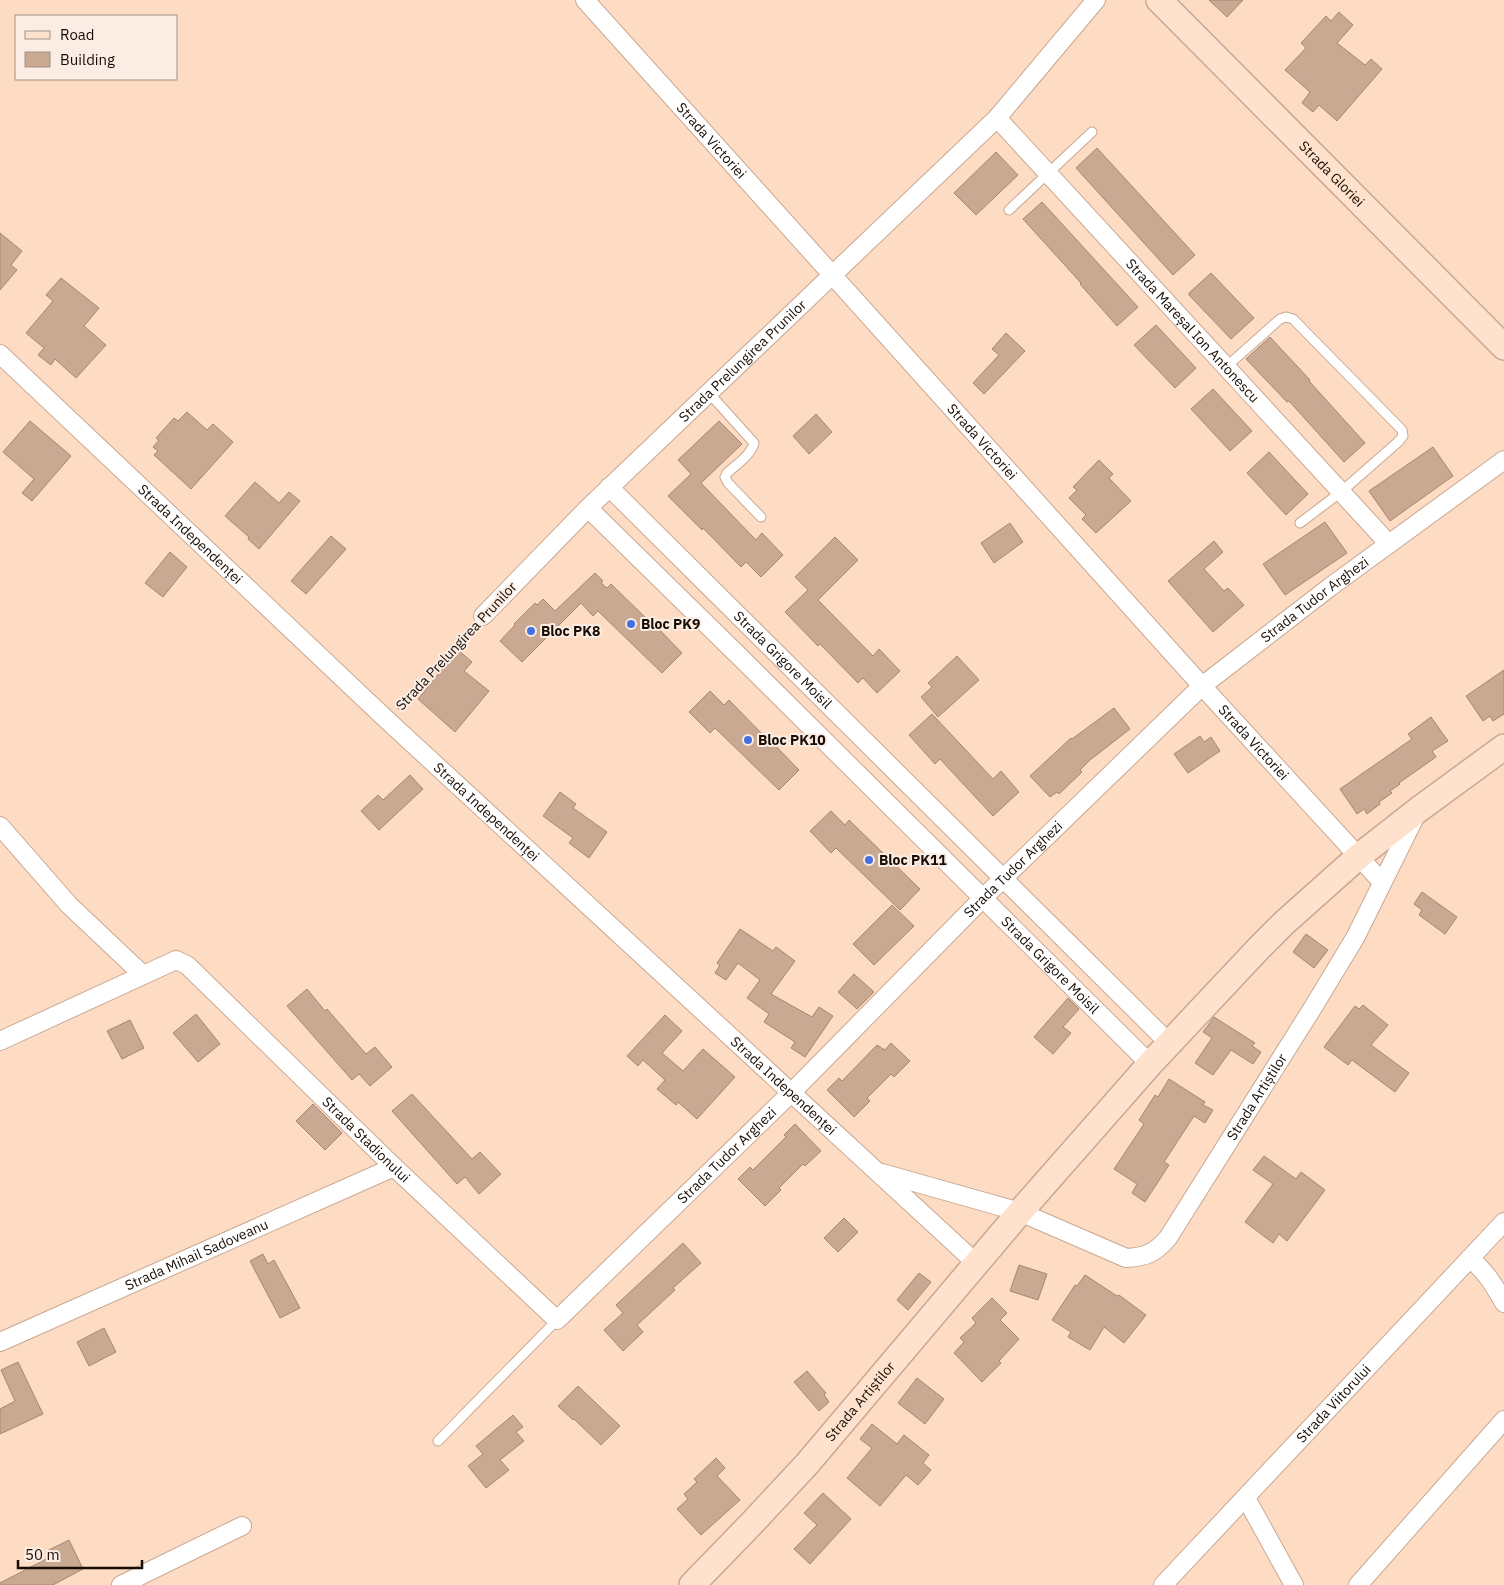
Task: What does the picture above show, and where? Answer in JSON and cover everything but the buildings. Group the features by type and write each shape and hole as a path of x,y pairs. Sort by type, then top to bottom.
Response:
{"street":[{"name":"Strada Victoriei","path":"585,0 1202,686 1382,881"},
{"name":"Strada Prelungirea Prunilor","path":"483,616 609,487 997,118 1096,0"},
{"name":"Strada Gloriei","path":"1159,0 1504,347"},
{"name":"Strada Mareșal Ion Antonescu","path":"997,118 1389,544"},
{"name":"Strada Independenței","path":"0,354 387,720 976,1263"},
{"name":"Strada Tudor Arghezi","path":"557,1320 792,1092 1003,878 1202,686 1389,544 1504,460"},
{"name":"Strada Grigore Moisil","path":"609,487 1169,1044"},
{"name":"Strada Grigore Moisil","path":"588,508 1150,1064"},
{"name":"Strada Artiștilor","path":"692,1585 807,1464 976,1263 1150,1064 1284,923 1358,857 1504,747"},
{"name":"Strada Artiștilor","path":"1020,1212 1126,1258 1149,1254 1159,1248 1168,1238 1312,1009 1354,938 1418,810"},
{"path":"0,826 69,905 143,975 0,1041"},
{"name":"Strada Stadionului","path":"143,975 176,960 187,965 394,1167 557,1320"},
{"name":"Strada Mihail Sadoveanu","path":"0,1342 394,1167"},
{"path":"878,1172 1020,1212"},
{"name":"Strada Viitorului","path":"1163,1585 1504,1222"},
{"path":"1470,1258 1492,1282 1504,1303"},
{"path":"1358,1585 1504,1420"},
{"path":"1246,1498 1294,1585"},
{"path":"121,1585 242,1526"}],"lane":[{"path":"1009,210 1092,132"},
{"path":"1226,368 1280,319 1293,319 1402,430 1403,436 1398,442 1341,492 1300,523"},
{"path":"709,393 754,443 749,453 725,477 728,484 761,517"},
{"path":"438,1441 557,1320"}],"path":[{"name":"Strada Prelungirea Prunilor","path":"387,720 483,616"}],"place":[{"name":"Bloc PK9","path":"631,624"},
{"name":"Bloc PK8","path":"531,631"},
{"name":"Bloc PK10","path":"748,740"},
{"name":"Bloc PK11","path":"869,860"}]}
